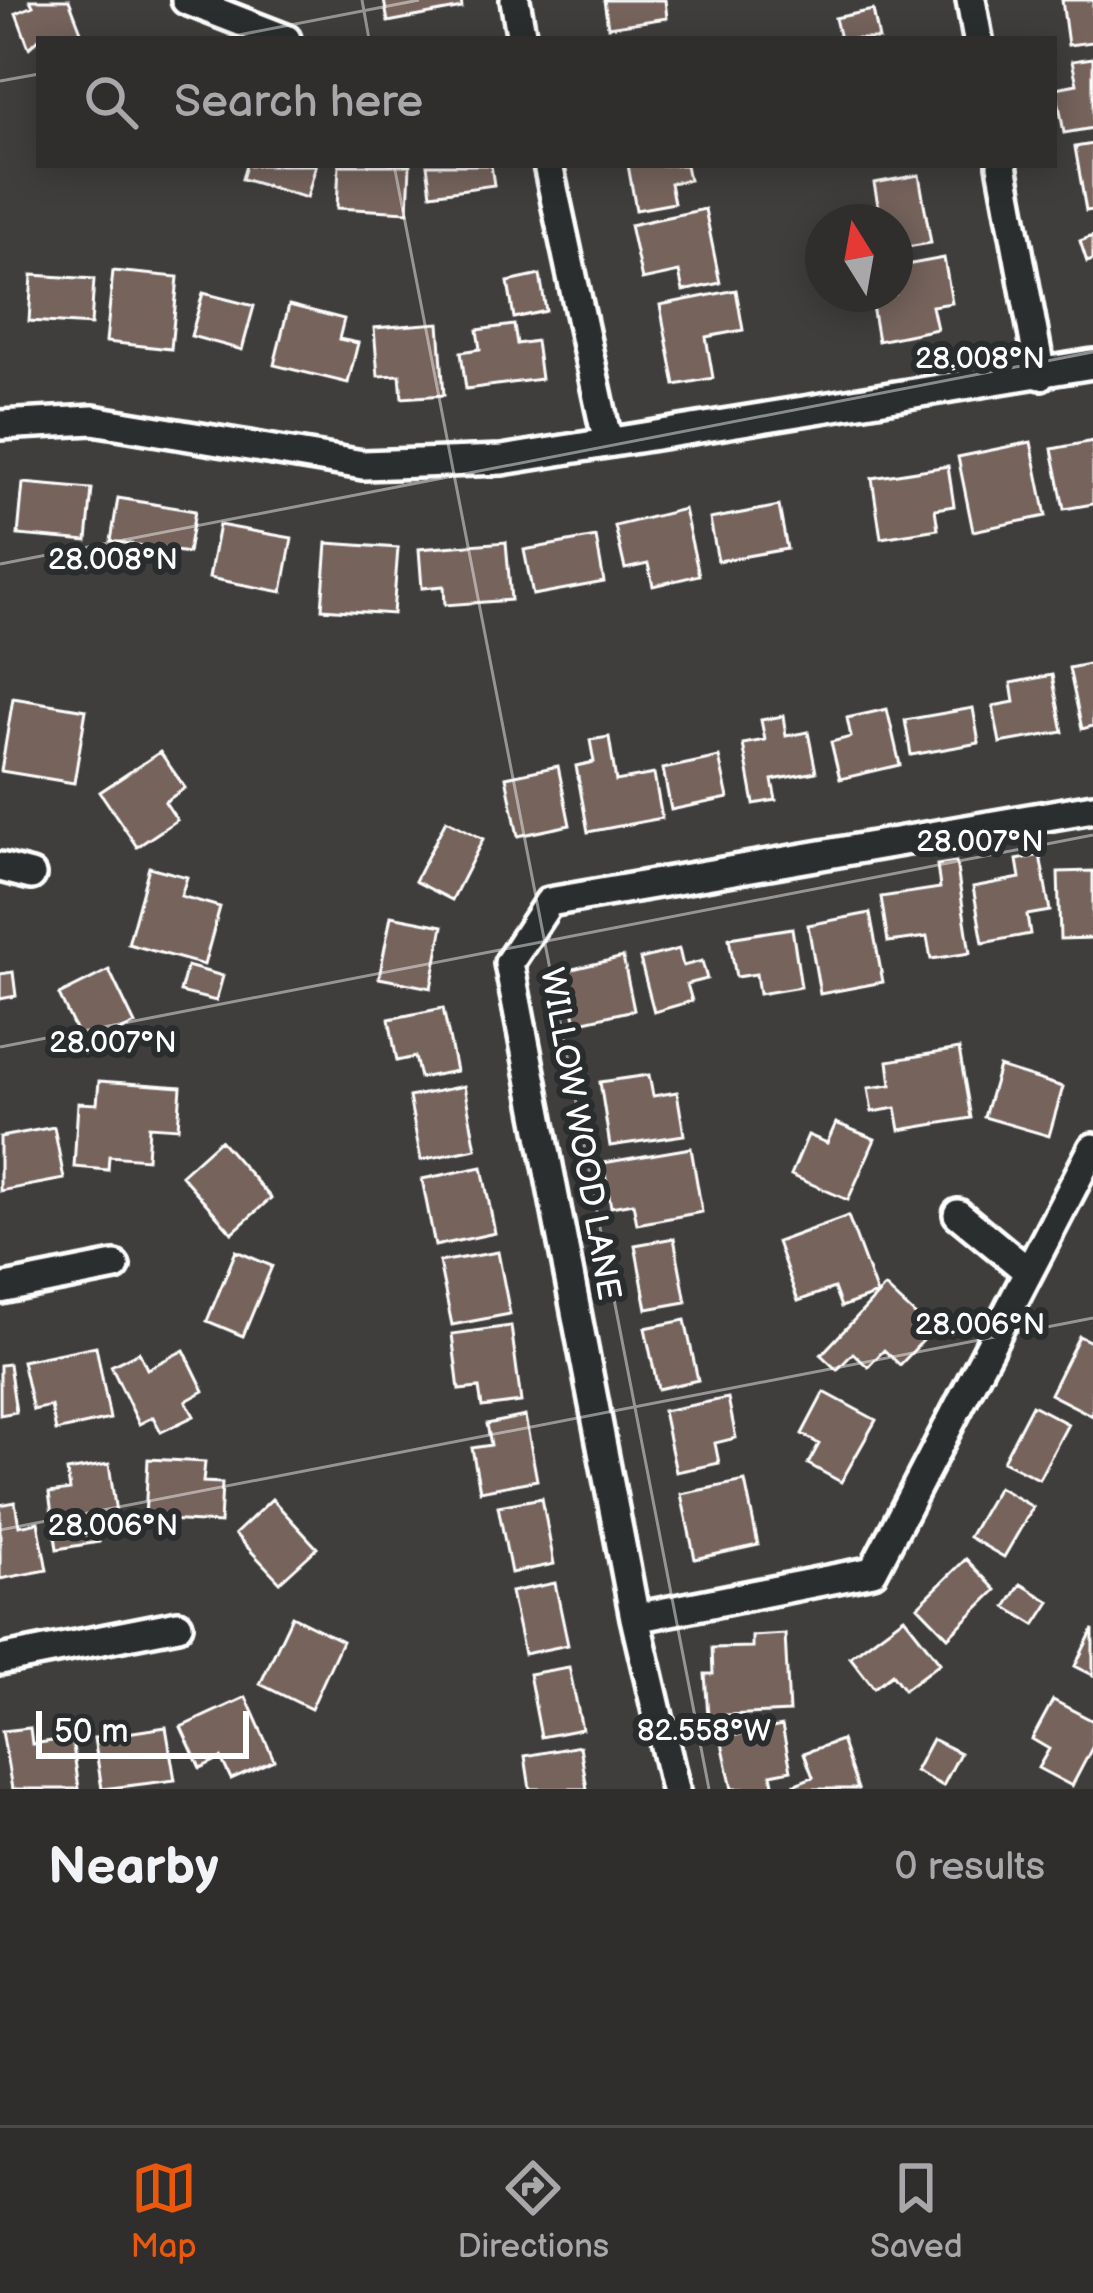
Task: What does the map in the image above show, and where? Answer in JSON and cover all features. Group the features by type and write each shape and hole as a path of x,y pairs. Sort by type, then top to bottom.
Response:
{"street":[{"path":"186,0 278,36"},
{"path":"515,0 521,36"},
{"path":"971,0 977,36"},
{"path":"549,168 607,439"},
{"path":"1003,168 1041,375"},
{"path":"0,425 93,420 363,465 502,460 607,439 1093,364"},
{"name":"WILLOW WOOD LANE","path":"675,1789 635,1618 509,963 549,902 1093,808"},
{"path":"0,867 31,875"},
{"path":"635,1618 873,1571 1025,1269 1093,1148"},
{"path":"958,1214 1025,1269"},
{"path":"0,1289 115,1266"},
{"path":"0,1660 178,1625"}],"building":[{"path":"30,0 69,0 83,36 36,36 29,48 16,13 33,6"},
{"path":"384,0 461,0 462,8 388,22"},
{"path":"604,0 665,0 667,18 608,27"},
{"path":"1062,0 1093,0 1093,42 1068,45"},
{"path":"873,10 878,36 839,36 835,18"},
{"path":"1093,58 1093,128 1064,133 1057,88 1077,84 1072,61"},
{"path":"1093,144 1093,210 1086,211 1075,147"},
{"path":"245,168 315,168 307,198 242,179"},
{"path":"339,168 410,168 408,212 337,208"},
{"path":"427,168 491,168 494,185 431,194"},
{"path":"629,168 687,168 689,180 670,183 674,203 636,210"},
{"path":"919,175 931,243 913,246 913,204 878,204 874,183"},
{"path":"705,209 720,283 683,291 679,272 642,280 630,225"},
{"path":"1093,236 1093,260 1087,262 1080,241"},
{"path":"944,258 952,303 932,306 937,329 878,341 873,312 913,312 913,264"},
{"path":"113,271 178,277 171,349 106,342"},
{"path":"32,275 94,279 91,325 29,321"},
{"path":"540,275 546,311 514,318 508,282"},
{"path":"736,290 743,330 706,337 713,378 675,385 660,305"},
{"path":"203,293 254,306 242,350 191,336"},
{"path":"289,305 344,319 339,339 358,343 348,383 274,365"},
{"path":"439,323 444,395 402,398 400,375 378,376 374,328"},
{"path":"514,325 517,344 536,341 541,379 466,389 461,352 480,349 477,330"},
{"path":"1093,441 1093,504 1064,509 1052,449"},
{"path":"1031,442 1046,516 973,531 958,457"},
{"path":"948,466 954,506 935,509 938,529 881,538 872,478"},
{"path":"23,483 92,489 87,541 18,535"},
{"path":"118,498 195,511 188,553 111,541"},
{"path":"779,506 787,549 718,561 710,519"},
{"path":"684,509 699,575 653,586 648,564 625,569 615,526"},
{"path":"219,525 292,538 282,592 209,578"},
{"path":"596,537 604,582 533,595 524,550"},
{"path":"506,542 511,600 445,605 444,586 422,588 419,549"},
{"path":"327,543 398,548 393,614 322,609"},
{"path":"1093,663 1093,726 1082,729 1069,668"},
{"path":"1052,675 1063,732 1000,743 993,706 1014,702 1011,683"},
{"path":"13,698 86,710 74,783 1,771"},
{"path":"973,708 979,743 911,755 905,720"},
{"path":"887,709 900,765 840,779 831,742 851,737 847,718"},
{"path":"783,716 786,736 808,732 816,772 772,780 776,800 754,804 743,744 765,740 761,720"},
{"path":"609,737 616,781 654,774 662,818 588,832 576,766 594,762 590,740"},
{"path":"160,752 185,788 165,802 177,820 137,847 100,792"},
{"path":"719,757 728,798 671,810 663,769"},
{"path":"558,766 570,825 518,836 506,777"},
{"path":"446,820 483,839 452,900 415,881"},
{"path":"1040,855 1050,911 1027,915 1030,934 983,943 973,887 1020,878 1017,860"},
{"path":"956,862 970,953 931,959 927,937 888,942 881,897 940,888 937,865"},
{"path":"149,867 187,877 181,896 220,907 204,965 128,944"},
{"path":"1093,871 1093,938 1060,939 1058,872"},
{"path":"870,913 883,982 820,994 808,925"},
{"path":"391,916 443,926 431,988 379,978"},
{"path":"792,928 801,987 759,994 756,974 736,977 729,938"},
{"path":"679,949 683,966 702,961 707,979 687,984 692,1001 654,1012 640,959"},
{"path":"623,957 634,1010 576,1023 564,971"},
{"path":"187,966 223,976 216,1001 180,992"},
{"path":"109,970 135,1024 84,1048 59,995"},
{"path":"13,972 16,996 0,999 0,974"},
{"path":"443,1008 456,1071 420,1078 415,1057 397,1061 389,1019"},
{"path":"959,1049 971,1118 900,1130 896,1108 872,1112 868,1088 891,1085 888,1061"},
{"path":"999,1067 1063,1087 1049,1136 984,1117"},
{"path":"649,1075 653,1096 677,1092 684,1135 610,1146 600,1082"},
{"path":"99,1081 181,1087 178,1128 149,1126 147,1159 109,1156 108,1170 74,1167 78,1103 97,1104"},
{"path":"464,1086 476,1149 421,1160 409,1097"},
{"path":"836,1123 875,1139 848,1200 791,1175 808,1135 827,1143"},
{"path":"54,1127 64,1179 0,1191 0,1137"},
{"path":"220,1140 271,1198 232,1233 181,1175"},
{"path":"691,1148 702,1212 637,1224 633,1203 611,1207 603,1163"},
{"path":"482,1167 495,1233 435,1246 422,1179"},
{"path":"848,1216 877,1294 841,1307 834,1288 798,1301 777,1242"},
{"path":"674,1238 686,1302 647,1309 635,1245"},
{"path":"236,1251 272,1266 243,1336 207,1321"},
{"path":"498,1252 510,1314 452,1325 439,1262"},
{"path":"885,1287 932,1331 900,1365 884,1350 868,1367 853,1353 837,1370 821,1355"},
{"path":"685,1320 698,1380 658,1389 645,1328"},
{"path":"511,1326 521,1402 482,1407 479,1388 459,1390 452,1334"},
{"path":"1079,1336 1093,1343 1093,1416 1050,1394"},
{"path":"96,1346 110,1419 56,1431 51,1406 33,1410 22,1361"},
{"path":"184,1350 204,1391 186,1401 194,1416 161,1432 153,1417 139,1424 111,1366 139,1352 147,1369"},
{"path":"9,1364 16,1412 0,1415 0,1365"},
{"path":"824,1392 876,1420 841,1482 808,1464 819,1444 802,1434"},
{"path":"728,1398 736,1438 715,1443 719,1463 676,1472 663,1411"},
{"path":"1032,1405 1068,1424 1039,1479 1003,1461"},
{"path":"525,1416 537,1480 480,1491 472,1448 491,1445 487,1424"},
{"path":"148,1459 205,1462 203,1482 222,1483 220,1523 145,1519"},
{"path":"109,1464 117,1520 96,1524 99,1542 57,1549 49,1493 70,1490 67,1471"},
{"path":"745,1481 758,1545 695,1559 681,1494"},
{"path":"998,1487 1033,1507 1004,1557 969,1537"},
{"path":"542,1498 554,1564 511,1573 498,1506"},
{"path":"272,1499 317,1548 280,1582 235,1534"},
{"path":"15,1502 19,1526 38,1522 47,1570 0,1579 0,1505"},
{"path":"966,1559 996,1590 948,1637 918,1606"},
{"path":"555,1583 568,1645 524,1654 511,1592"},
{"path":"1021,1584 1050,1602 1035,1625 1006,1607"},
{"path":"292,1616 342,1641 311,1709 260,1684"},
{"path":"904,1617 940,1663 904,1690 892,1674 874,1688 850,1657"},
{"path":"1093,1629 1093,1675 1075,1666"},
{"path":"785,1634 789,1712 708,1716 705,1674 713,1674 712,1648 752,1647 752,1636"},
{"path":"569,1667 582,1729 541,1737 529,1674"},
{"path":"246,1697 274,1760 231,1779 221,1758 200,1768 181,1727"},
{"path":"1053,1700 1093,1721 1093,1746 1072,1786 1038,1768 1049,1749 1032,1739"},
{"path":"782,1726 791,1770 771,1774 774,1789 732,1789 721,1738"},
{"path":"166,1727 175,1780 102,1789 94,1738"},
{"path":"30,1728 32,1744 72,1738 79,1789 12,1789 2,1731"},
{"path":"932,1739 960,1753 943,1786 915,1771"},
{"path":"841,1740 858,1789 797,1789 795,1784 813,1777 804,1753"},
{"path":"580,1746 587,1789 530,1789 525,1756"}]}
